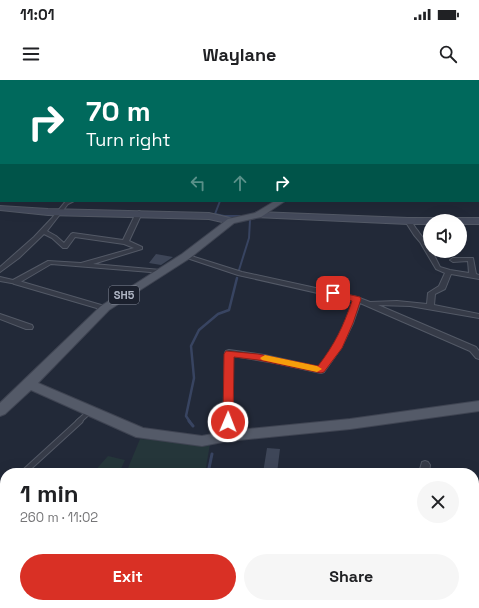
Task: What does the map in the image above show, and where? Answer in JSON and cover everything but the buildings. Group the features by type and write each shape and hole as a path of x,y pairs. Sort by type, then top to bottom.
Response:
{"main road":[{"path":"258,216 279,202"},
{"path":"0,208 61,212 209,216 231,221 258,216 408,221 479,221"},
{"name":"SH5","path":"29,384 105,308 186,256 231,221"},
{"path":"0,411 29,384 141,433 202,441 228,436 350,424 479,406"}],"street":[{"path":"0,270 61,212 67,202"},
{"path":"125,242 139,213"},
{"path":"408,221 416,234 423,241 438,268 449,272 476,276 471,259 453,260"},
{"path":"42,231 65,247 73,235 125,242 140,248 81,265"},
{"path":"186,256 240,274 357,299 473,349 479,356"},
{"path":"0,279 14,282 50,262 161,272"},
{"path":"430,307 432,293 442,287 449,272"},
{"path":"228,436 229,354 267,358 321,370 337,348 349,323 357,299"},
{"path":"369,304 388,302 411,303 479,316"},
{"path":"0,316 29,327"},
{"path":"466,346 479,347"}],"lane":[{"path":"14,282 105,308"},
{"path":"28,468 90,410"}],"shaded area":[{"path":"140,439 210,444 206,468 128,468"},
{"path":"108,456 125,460 121,468 97,468"}],"waterway":[{"path":"220,202 215,214 224,216 240,216"},
{"path":"239,270 249,238 250,220"},
{"path":"190,422 186,416 194,378 191,346 199,330 218,314 229,310 237,278"},
{"path":"189,421 193,426"},
{"path":"209,468 212,454"}],"slow traffic":[{"path":"265,358 317,369"}],"route":[{"path":"228,422 229,354 246,355 282,361 321,370 337,348 349,323 357,299 333,293"}]}
